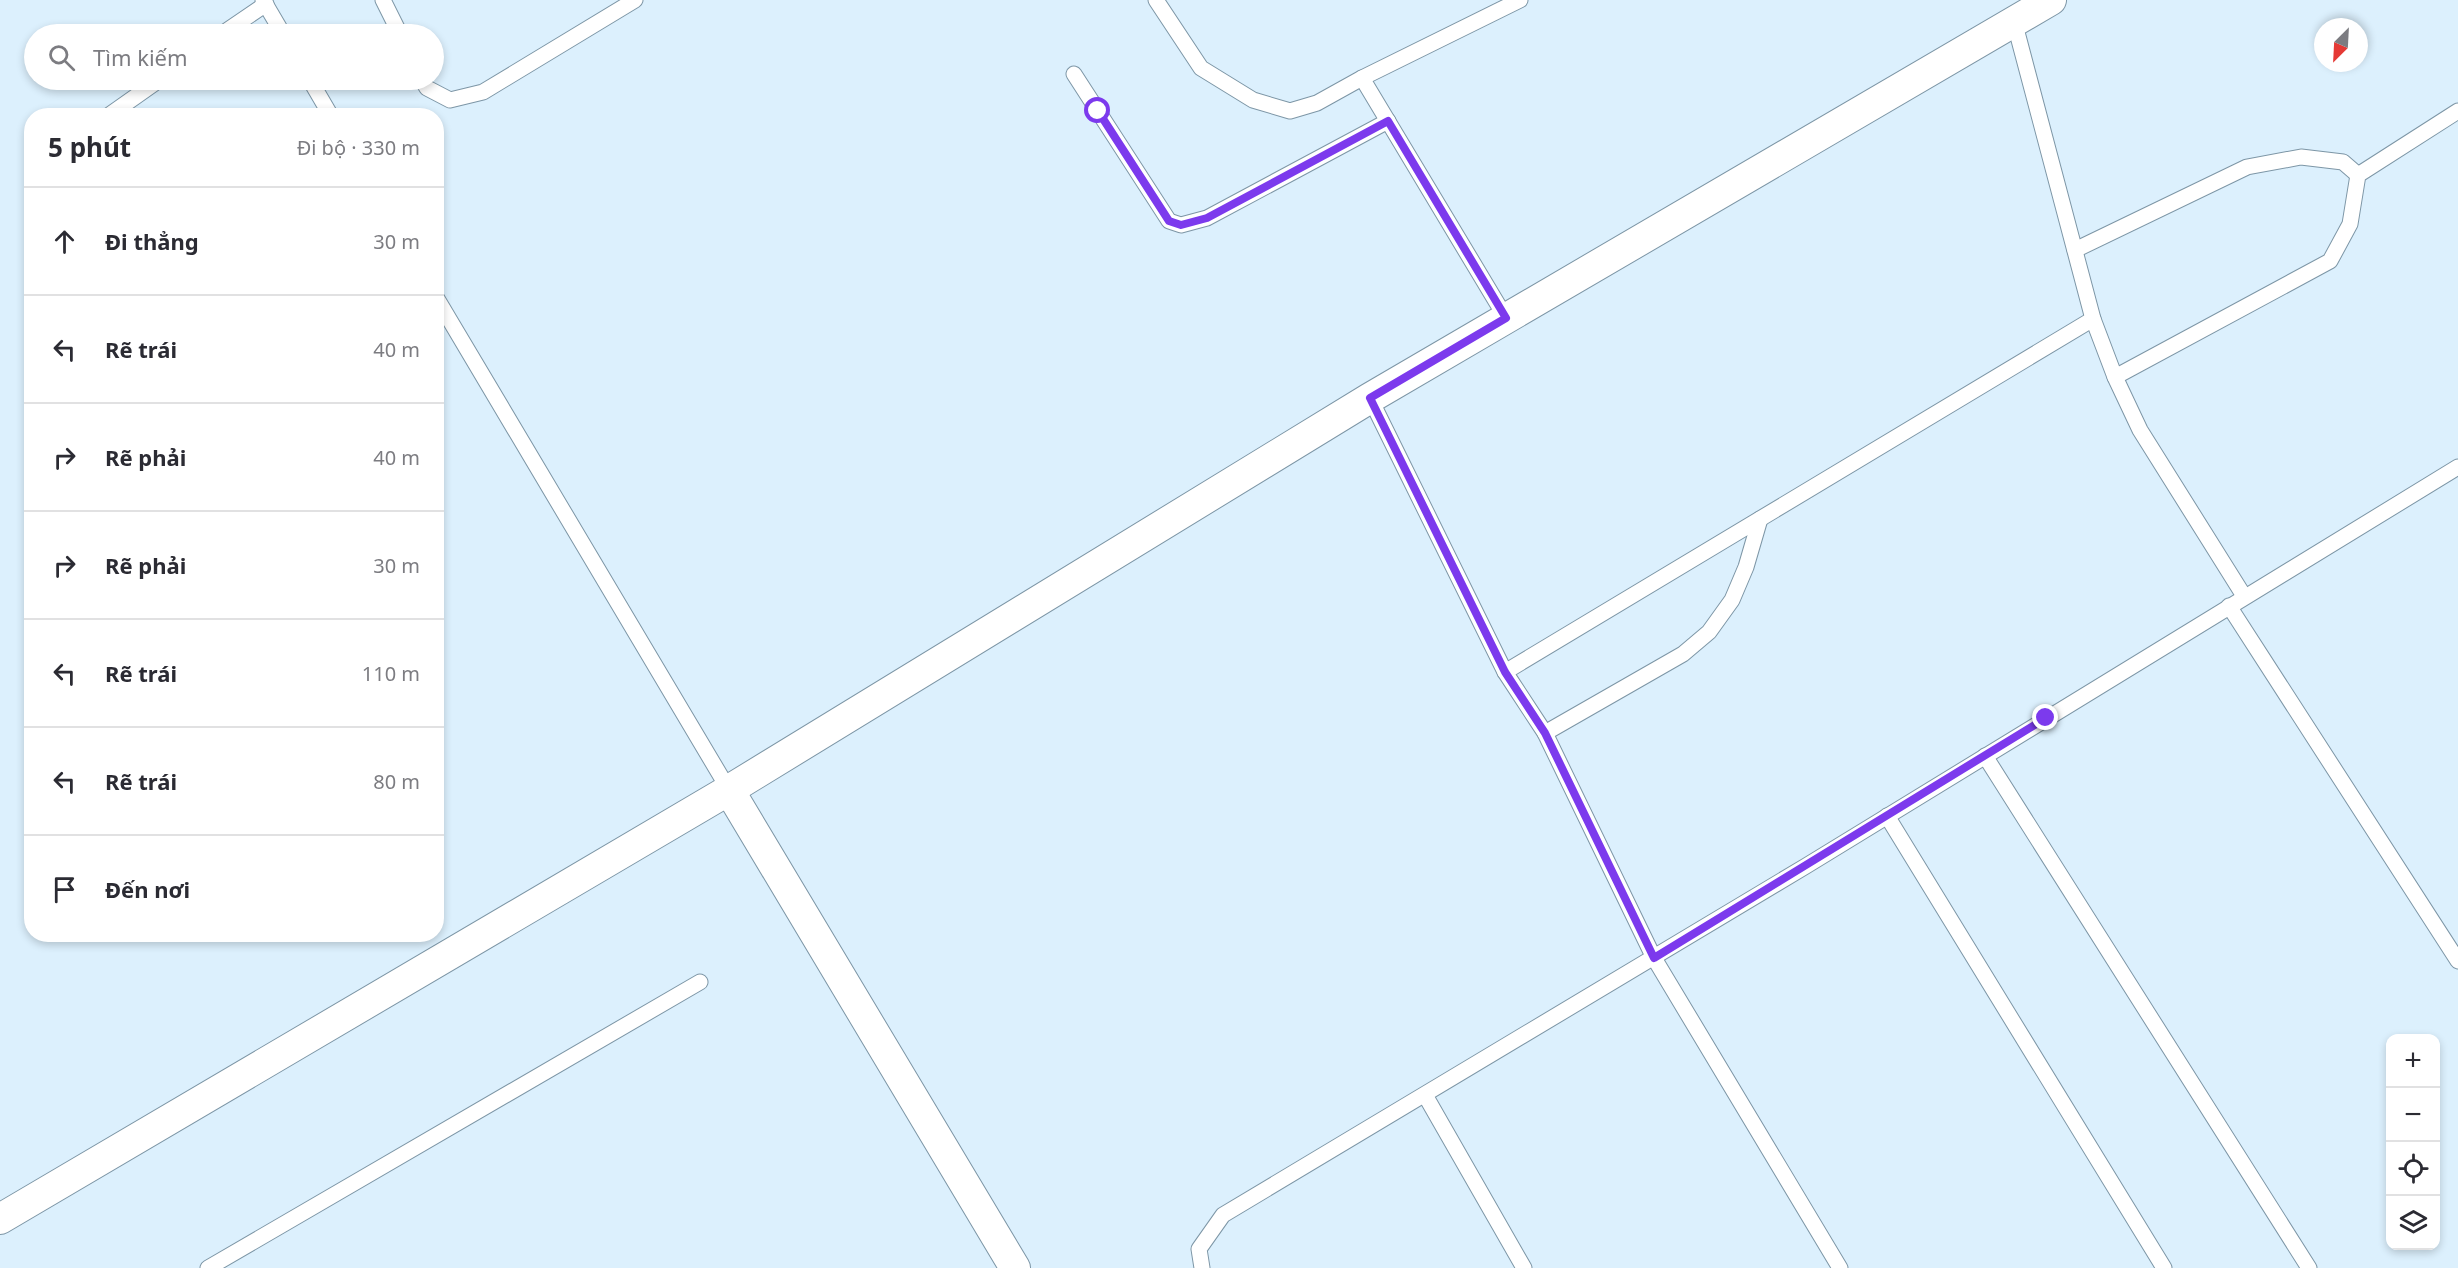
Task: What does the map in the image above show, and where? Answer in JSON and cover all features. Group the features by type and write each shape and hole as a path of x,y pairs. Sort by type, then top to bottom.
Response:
{"street":[{"path":"0,1219 729,790 1370,398 2050,0"},
{"path":"729,790 1015,1268"}],"lane":[{"path":"383,0 395,24"},
{"path":"431,90 450,100 483,92 635,0"},
{"path":"1156,0 1200,68 1253,100 1290,111 1317,103 1362,78 1520,0"},
{"path":"235,24 264,2 277,24"},
{"path":"2014,21 2093,319 2115,377 2140,430 2244,596"},
{"path":"1074,74 1169,221 1181,225 1207,218 1388,121"},
{"path":"1362,78 1506,318"},
{"path":"119,108 145,90"},
{"path":"316,90 326,108"},
{"path":"2115,377 2330,261 2350,224 2358,175 2458,111"},
{"path":"2075,250 2247,167 2301,157 2343,162 2358,175"},
{"path":"444,310 729,790"},
{"path":"1505,672 2093,319"},
{"path":"1370,398 1505,672 1545,733 1654,958 1840,1268"},
{"path":"1202,1268 1199,1249 1223,1215 1654,958 2458,467"},
{"path":"1545,733 1683,654 1709,632 1732,600 1746,567 1760,519"},
{"path":"2229,606 2458,961"},
{"path":"1985,756 2309,1268"},
{"path":"1887,816 2164,1268"},
{"path":"208,1268 700,982"},
{"path":"1425,1095 1524,1268"}],"shaded area":[{"path":"0,0 2458,0 2458,1268 0,1268"}],"route":[{"path":"1098,111 1169,221 1181,225 1207,218 1388,121 1506,318 1370,398 1505,672 1545,733 1654,958 2046,718"}]}
